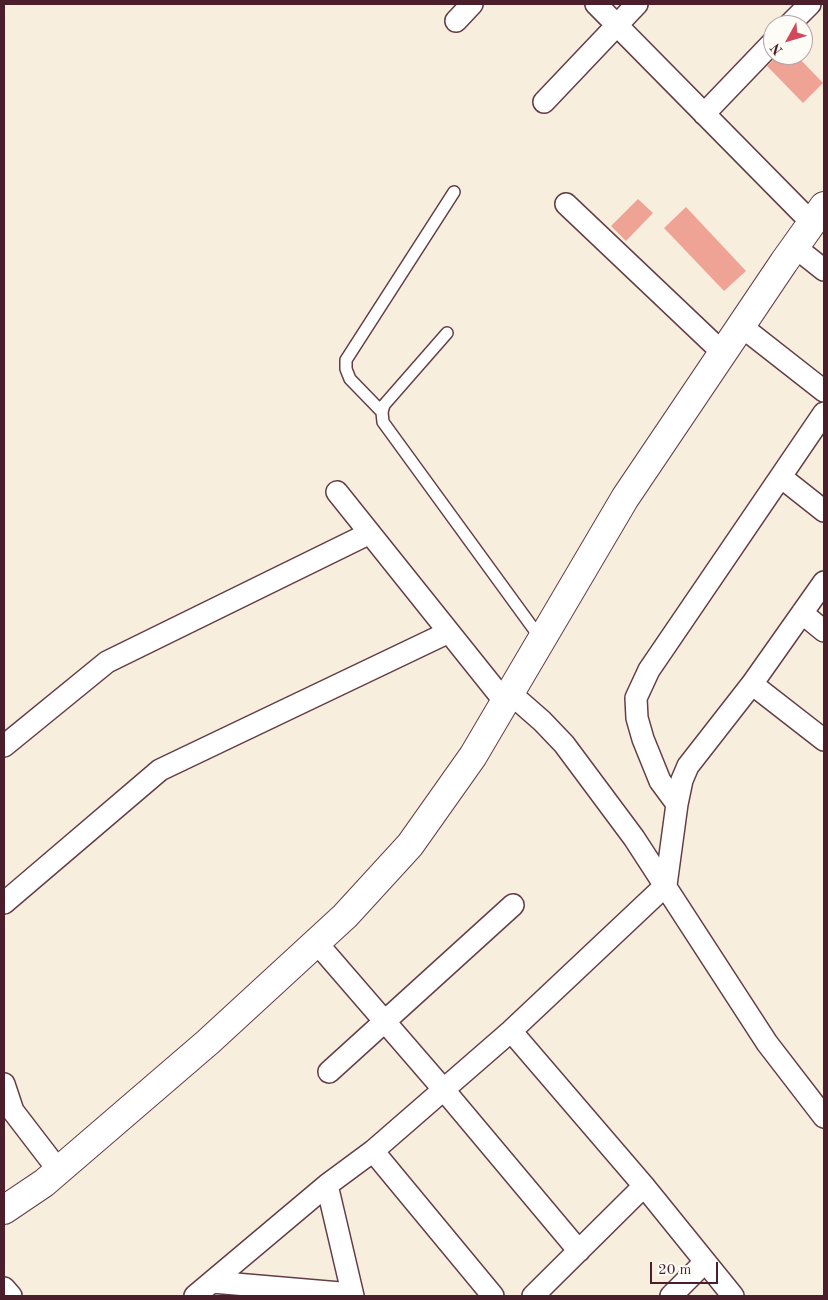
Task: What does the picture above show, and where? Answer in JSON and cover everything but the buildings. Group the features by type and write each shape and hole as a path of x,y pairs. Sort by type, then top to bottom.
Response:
{"street":[{"path":"456,21 472,4"},
{"path":"4,1210 59,1171 208,1042 345,916 410,845 473,756 625,498 818,214 704,114 596,4"},
{"path":"544,102 637,4"},
{"path":"800,15 810,4"},
{"path":"704,114 763,52"},
{"path":"566,204 723,353"},
{"path":"795,247 824,270"},
{"path":"741,326 824,391"},
{"path":"677,804 660,781 643,739 637,718 636,698 649,670 824,413"},
{"path":"781,477 824,511"},
{"path":"337,492 449,632 508,698 542,721 564,744 634,838 767,1043 824,1116"},
{"path":"4,746 107,662 370,534"},
{"path":"195,1296 328,1185 373,1151 444,1090 511,1031 666,886 677,804 682,780 688,766 752,684 824,582"},
{"path":"802,613 824,631"},
{"path":"4,903 160,770 449,632"},
{"path":"752,684 824,740"},
{"path":"329,1072 513,905"},
{"path":"316,942 444,1090 579,1251"},
{"path":"511,1031 644,1186 733,1296"},
{"path":"4,1084 13,1111 59,1171"},
{"path":"373,1151 493,1296"},
{"path":"212,1282 352,1295 328,1185"},
{"path":"533,1296 644,1186"},
{"path":"671,1296 705,1262"},
{"path":"4,1288 11,1296"}],"lane":[{"path":"382,412 350,379 346,369 346,360 454,192"},
{"path":"448,333 384,405 382,412 383,422 541,639"}]}
